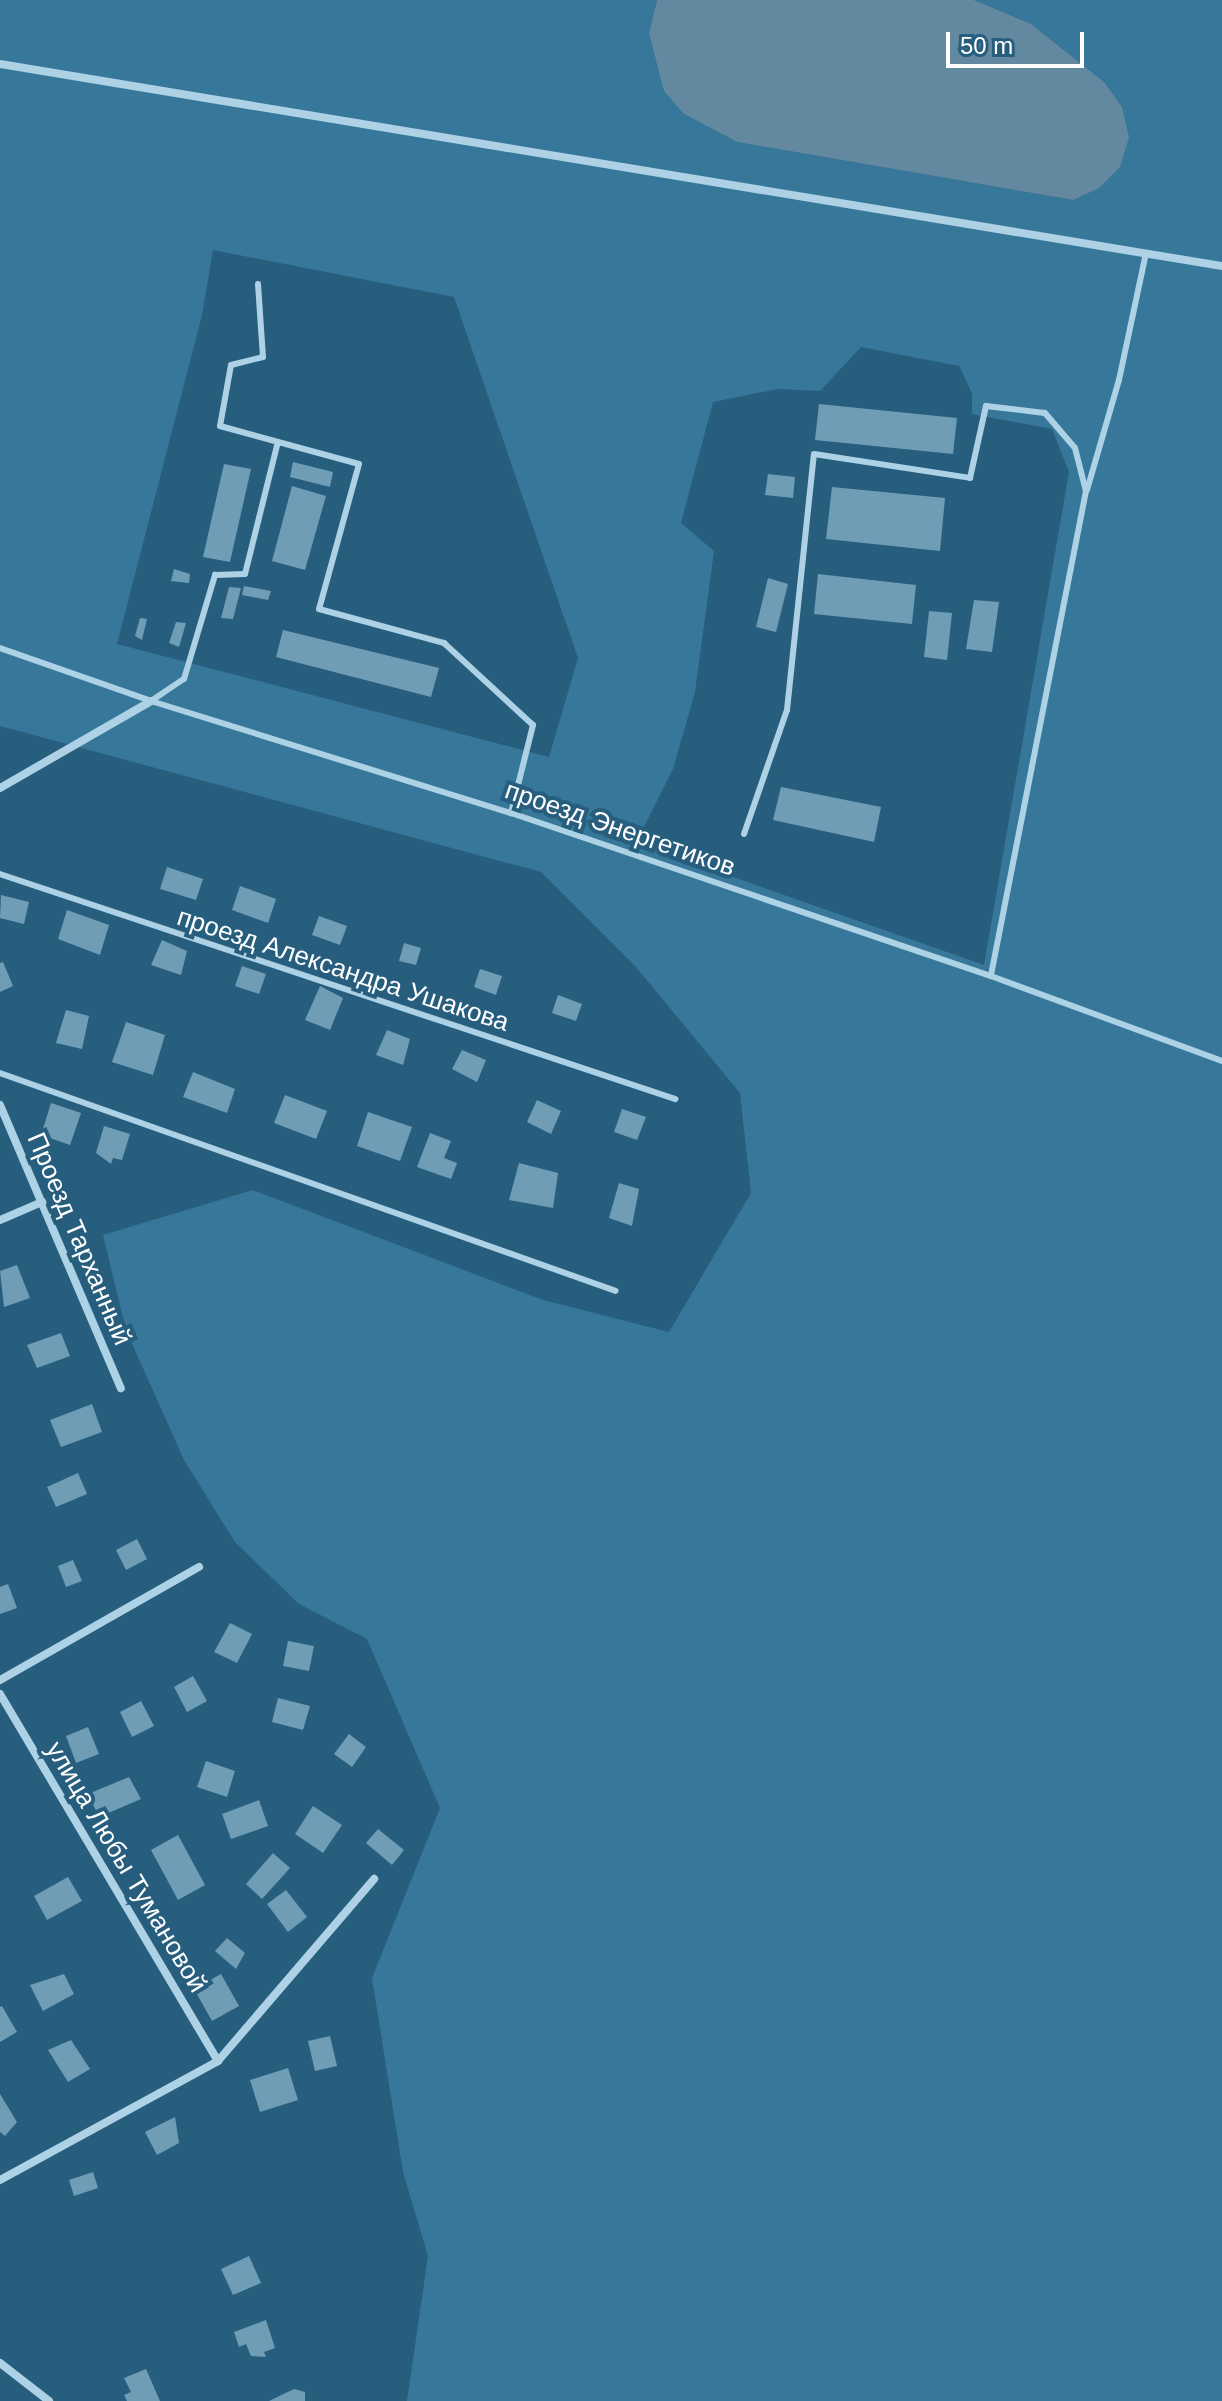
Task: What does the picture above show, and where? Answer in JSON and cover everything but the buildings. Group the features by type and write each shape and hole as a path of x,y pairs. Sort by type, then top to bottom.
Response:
{"street":[{"path":"0,64 1222,266"},
{"path":"0,788 151,701"},
{"name":"Проезд Тарханный","path":"0,1105 121,1388"},
{"path":"0,1220 42,1202"},
{"path":"0,1680 199,1567"},
{"name":"улица Любы Тумановой","path":"0,1694 218,2061"},
{"path":"0,2180 218,2061 374,1879"},
{"path":"0,2363 49,2401"}],"lane":[{"path":"991,976 1086,491 1119,380 1146,253"},
{"path":"258,284 263,357 231,365 220,426 359,464 319,609 444,643 533,725 511,813"},
{"path":"744,834 787,710 814,454 970,478 986,406 1045,413 1075,448 1086,491"},
{"path":"151,701 184,679 215,575 245,574 278,442"},
{"name":"проезд Энергетиков","path":"0,648 151,701 511,813 991,976 1222,1061"},
{"name":"проезд Александра Ушакова","path":"0,874 675,1099"},
{"path":"0,1073 616,1291"}],"shaded area":[{"path":"0,0 657,0 649,33 684,114 737,142 1073,200 1104,82 1031,24 974,0 1222,0 1222,2401 407,2401 428,2256 403,2172 372,1978 440,1808 367,1639 299,1604 235,1542 184,1460 126,1330 103,1235 253,1190 543,1300 669,1332 751,1193 740,1093 636,967 541,872 0,726","holes":["213,250 454,297 578,658 549,757 117,644 202,315","861,347 959,366 972,393 972,414 1052,429 1069,472 984,965 636,843 673,769 695,692 714,551 681,523 713,402 778,389 820,391"]},
{"path":"657,0 974,0 1031,24 1104,82 1122,107 1129,137 1120,167 1099,188 1073,200 737,142 684,114 664,91 649,33"}]}
